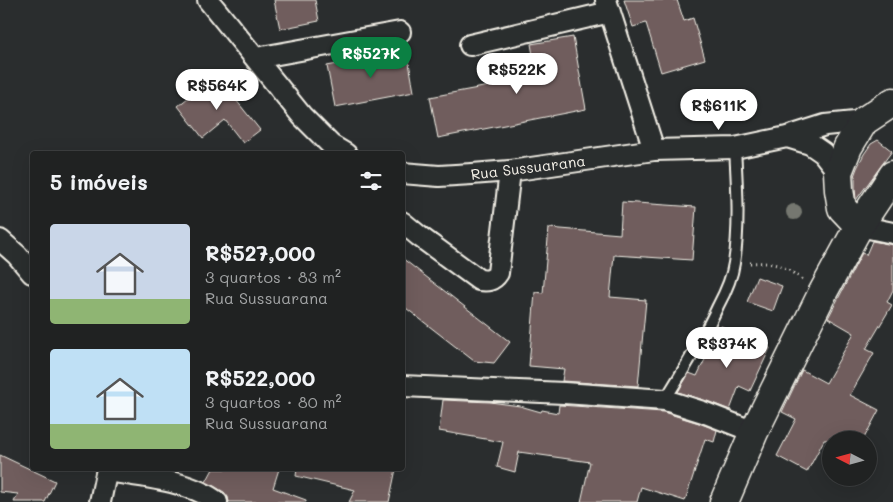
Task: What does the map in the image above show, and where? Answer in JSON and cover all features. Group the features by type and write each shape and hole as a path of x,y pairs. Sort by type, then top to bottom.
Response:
{"main road":[{"name":"Rua Sussuarana","path":"858,226 842,208 838,172 848,147 864,121 893,102"},
{"path":"724,502 754,432 822,294 858,226 893,175"}],"street":[{"path":"208,0 302,116 331,145 341,151"},
{"path":"470,45 608,6 654,150"},
{"path":"256,58 400,32"},
{"name":"Rua Sussuarana","path":"405,173 438,176 472,174 510,171 654,150 735,148 787,137 825,125 864,121"},
{"name":"Rua Sussuarana","path":"787,137 810,144 823,153 838,172"},
{"path":"405,224 479,280 487,281 495,278 498,273 510,171"},
{"path":"858,226 893,233"},
{"path":"0,240 17,255 30,271"},
{"path":"405,386 666,400 754,432"},
{"path":"100,502 107,471"},
{"path":"112,471 169,482 198,490 217,502"}],"lane":[{"path":"666,400 709,327 725,293 734,264 737,224 735,148"}],"path":[{"path":"734,264 774,263 787,268 822,294"}],"building":[{"path":"274,0 315,0 319,21 280,29"},
{"path":"624,0 677,0 684,21 693,18 705,59 661,72 646,23 633,27"},
{"path":"573,37 586,109 438,138 430,97 537,77 531,44"},
{"path":"407,51 414,92 335,107 327,66"},
{"path":"216,75 260,130 243,143 225,120 203,138 178,106"},
{"path":"878,140 892,151 856,200 854,176 864,154 871,144"},
{"path":"622,202 696,207 692,260 614,255 610,297 646,300 638,386 562,381 564,369 529,366 535,292 543,293 549,228 620,234"},
{"path":"872,241 893,245 893,290 887,302 892,305 866,349 874,353 850,395 879,410 868,431 822,431 822,444 807,472 777,456 796,419 782,412 802,370 826,383 854,333 828,318 862,253 866,255"},
{"path":"405,260 510,342 494,363 474,361 405,307"},
{"path":"757,277 782,286 773,311 747,302"},
{"path":"721,326 770,348 750,391 739,386 730,410 678,392 689,373 697,376"},
{"path":"443,400 490,402 520,406 541,412 542,410 558,413 559,405 663,412 717,430 714,442 705,439 685,501 641,487 637,502 581,502 590,462 519,452 515,472 497,467 503,442 439,431"},
{"path":"0,455 30,469 30,471 55,481 45,502 14,502 18,494 0,492"},
{"path":"212,471 278,471 273,488 306,500 306,502 229,502 224,492 206,482"},
{"path":"297,471 396,471 389,502 349,502 355,490 296,476"}]}
